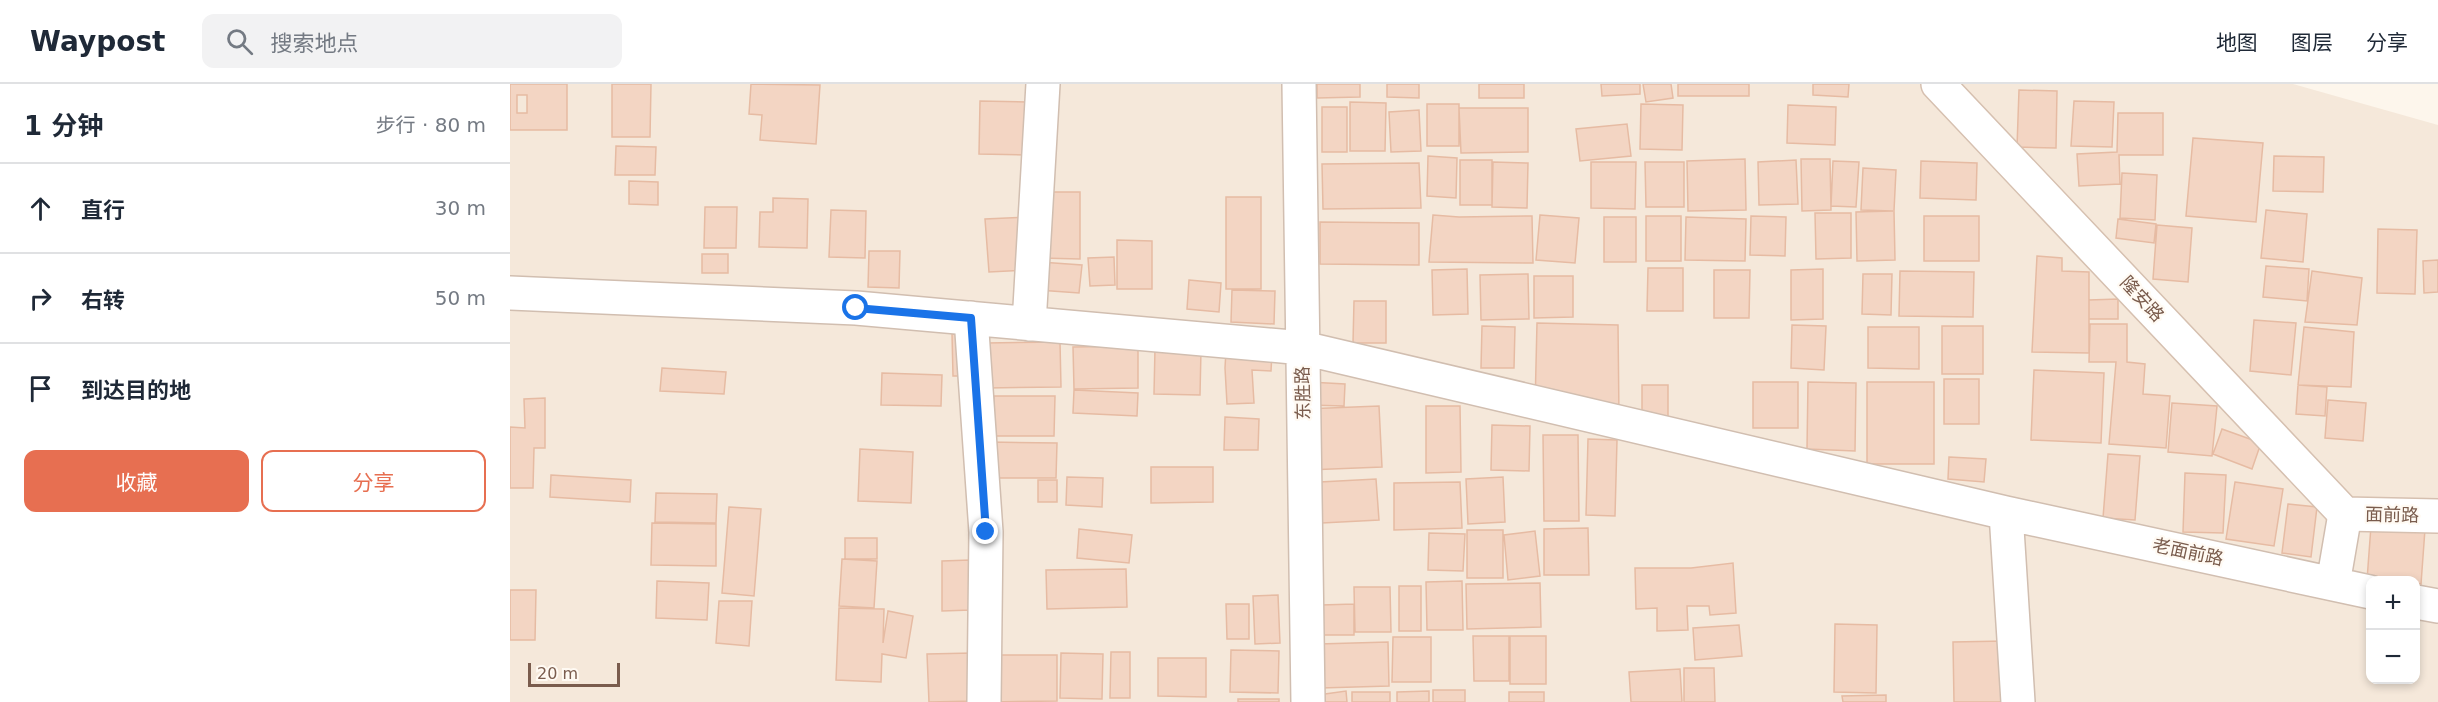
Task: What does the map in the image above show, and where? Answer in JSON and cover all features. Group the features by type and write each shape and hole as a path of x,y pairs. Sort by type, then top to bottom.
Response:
{"street":[{"path":"1029,324 1043,84"},
{"name":"东胜路","path":"1299,84 1308,702"},
{"name":"隆安路","path":"1938,84 2345,514"},
{"name":"老面前路","path":"510,293 856,308 1303,348 2006,513 2366,591"},
{"path":"971,318 986,532 984,702"},
{"path":"2006,513 2018,702"},
{"path":"2333,584 2345,514"},
{"name":"面前路","path":"2345,514 2438,516"},
{"path":"2420,603 2438,606"}],"shaded area":[{"path":"510,84 2293,84 2438,125 2438,702 510,702"}],"building":[{"path":"510,84 567,84 567,130 510,130","holes":["517,95 527,95 527,113 517,113"]},
{"path":"612,84 651,84 650,137 612,137"},
{"path":"751,84 820,85 816,144 760,140 762,115 749,114"},
{"path":"1317,84 1360,84 1360,97 1317,98"},
{"path":"1387,84 1419,84 1419,98 1387,97"},
{"path":"1479,84 1524,84 1524,98 1479,98"},
{"path":"1601,84 1640,84 1640,94 1602,96"},
{"path":"1643,84 1671,84 1673,98 1646,102"},
{"path":"1678,84 1749,84 1749,96 1678,96"},
{"path":"1813,84 1849,84 1848,97 1813,95"},
{"path":"2019,90 2057,91 2056,148 2017,147"},
{"path":"980,101 1027,102 1025,155 979,154"},
{"path":"2074,101 2114,102 2112,147 2071,146"},
{"path":"1350,102 1386,103 1385,151 1350,151"},
{"path":"1427,104 1459,104 1459,146 1427,146"},
{"path":"1641,104 1683,105 1682,150 1640,149"},
{"path":"1788,105 1836,107 1835,145 1787,143"},
{"path":"1322,107 1347,107 1347,152 1322,152"},
{"path":"1459,108 1528,108 1528,152 1461,153"},
{"path":"1419,110 1421,151 1391,152 1389,112"},
{"path":"2118,113 2163,113 2163,155 2119,155 2120,184 2079,186 2077,154 2117,152"},
{"path":"1627,124 1631,156 1580,161 1576,129"},
{"path":"2193,138 2263,143 2256,222 2186,216"},
{"path":"616,146 656,147 655,175 615,175"},
{"path":"1428,156 1457,158 1456,198 1427,196"},
{"path":"2274,156 2324,157 2323,192 2273,191"},
{"path":"1745,159 1746,210 1688,211 1687,161"},
{"path":"1801,159 1830,159 1831,210 1802,211"},
{"path":"1460,160 1492,160 1492,205 1460,205"},
{"path":"1796,160 1798,204 1759,205 1758,162"},
{"path":"1833,161 1859,162 1856,207 1831,206"},
{"path":"1921,161 1977,163 1976,200 1920,198"},
{"path":"1493,162 1528,163 1527,208 1492,207"},
{"path":"1591,162 1636,162 1635,209 1591,208"},
{"path":"1645,162 1684,162 1684,207 1646,207"},
{"path":"1419,163 1421,208 1323,209 1322,164"},
{"path":"1863,168 1896,170 1895,260 1857,261 1856,212 1893,211 1861,210"},
{"path":"2122,173 2157,175 2155,220 2120,218"},
{"path":"629,181 658,182 658,205 629,204"},
{"path":"1040,192 1080,192 1080,259 1040,258"},
{"path":"1226,197 1261,197 1261,289 1226,289"},
{"path":"773,198 808,199 807,248 759,247 760,212 773,212"},
{"path":"705,207 737,207 736,248 704,248"},
{"path":"831,210 866,211 865,258 829,257"},
{"path":"2266,210 2307,214 2303,262 2261,258"},
{"path":"1815,213 1851,213 1851,258 1816,259"},
{"path":"1433,215 1532,216 1533,263 1429,262"},
{"path":"1540,215 1579,218 1575,263 1536,260"},
{"path":"1646,216 1681,216 1681,261 1646,261"},
{"path":"1751,216 1786,217 1785,256 1750,255"},
{"path":"1924,216 1979,216 1979,261 1924,261"},
{"path":"1027,217 1030,270 989,272 985,219"},
{"path":"1604,217 1636,217 1636,262 1604,262"},
{"path":"1686,217 1746,219 1745,261 1685,260"},
{"path":"2118,219 2156,224 2154,243 2116,238"},
{"path":"1320,222 1419,223 1419,265 1320,264"},
{"path":"2157,225 2192,228 2188,282 2153,279"},
{"path":"2378,229 2417,230 2415,294 2377,293"},
{"path":"1117,240 1152,241 1152,289 1117,289"},
{"path":"869,251 900,251 899,288 868,287"},
{"path":"702,254 728,254 728,273 702,273"},
{"path":"2037,256 2062,258 2062,271 2089,272 2089,353 2032,352"},
{"path":"1114,257 1115,285 1090,286 1088,258"},
{"path":"2438,260 2438,292 2424,293 2423,261"},
{"path":"1040,262 1082,265 1079,293 1038,290"},
{"path":"2266,266 2309,269 2307,301 2263,297"},
{"path":"1648,268 1683,268 1683,311 1647,311"},
{"path":"1467,269 1468,314 1433,315 1432,270"},
{"path":"1823,269 1823,319 1791,320 1791,270"},
{"path":"1714,270 1750,270 1749,318 1714,318"},
{"path":"1900,271 1974,272 1973,317 1899,316"},
{"path":"2312,271 2362,278 2357,325 2305,322"},
{"path":"1528,274 1529,319 1481,320 1480,275"},
{"path":"1863,274 1892,274 1891,315 1862,314"},
{"path":"1534,276 1573,276 1573,317 1534,318"},
{"path":"1189,280 1221,283 1219,312 1187,309"},
{"path":"1232,290 1275,291 1274,324 1231,322"},
{"path":"2118,299 2118,319 2089,319 2089,300"},
{"path":"1354,301 1386,301 1386,343 1353,343"},
{"path":"2254,320 2296,323 2291,375 2250,371"},
{"path":"1537,323 1618,325 1619,417 1535,407"},
{"path":"2090,324 2127,324 2127,362 2145,364 2143,394 2170,396 2166,448 2109,444 2116,362 2089,362"},
{"path":"1792,325 1826,326 1824,370 1791,368"},
{"path":"1482,326 1515,327 1514,368 1481,368"},
{"path":"1942,326 1983,326 1983,374 1942,374"},
{"path":"1868,327 1919,327 1919,369 1868,368"},
{"path":"2304,327 2354,332 2351,387 2298,385"},
{"path":"1227,333 1273,336 1271,371 1252,370 1254,403 1227,404 1225,368"},
{"path":"952,334 971,334 972,376 953,376"},
{"path":"1060,342 1061,387 987,388 986,343"},
{"path":"1138,346 1138,388 1074,389 1073,347"},
{"path":"1155,348 1201,350 1200,395 1154,394"},
{"path":"662,368 726,372 724,394 660,391"},
{"path":"2034,370 2104,373 2101,443 2031,440"},
{"path":"882,373 942,375 941,406 881,405"},
{"path":"1944,379 1979,379 1979,424 1944,424"},
{"path":"1309,382 1345,384 1344,406 1309,405"},
{"path":"1753,382 1798,382 1798,428 1753,428"},
{"path":"1808,382 1856,383 1855,451 1807,449"},
{"path":"1867,382 1934,382 1934,464 1867,464"},
{"path":"1642,385 1668,385 1668,417 1642,417"},
{"path":"2298,385 2327,387 2325,416 2296,414"},
{"path":"1074,390 1138,393 1137,416 1073,413"},
{"path":"994,396 1055,396 1054,436 993,436"},
{"path":"545,398 545,448 534,448 533,488 510,488 510,427 525,428 524,399"},
{"path":"2328,400 2366,403 2363,441 2325,438"},
{"path":"2172,403 2217,406 2212,456 2168,452"},
{"path":"1379,406 1382,467 1307,470 1304,409"},
{"path":"1426,406 1460,406 1461,472 1426,473"},
{"path":"1225,417 1259,419 1258,450 1224,450"},
{"path":"1492,425 1530,426 1529,471 1491,470"},
{"path":"2222,429 2261,443 2252,469 2213,454"},
{"path":"1543,435 1578,435 1579,521 1544,521"},
{"path":"1588,439 1617,440 1615,516 1586,515"},
{"path":"989,442 1057,443 1056,478 989,478"},
{"path":"860,449 913,452 911,503 858,501"},
{"path":"2108,454 2140,456 2135,520 2103,518"},
{"path":"1949,457 1986,459 1984,482 1948,479"},
{"path":"1151,467 1213,467 1213,502 1151,503"},
{"path":"2185,473 2226,475 2223,533 2183,532"},
{"path":"551,475 631,480 630,502 550,497"},
{"path":"1067,477 1103,478 1102,507 1066,505"},
{"path":"1503,477 1505,522 1468,524 1466,479"},
{"path":"1376,479 1379,520 1322,523 1320,482"},
{"path":"1038,480 1057,480 1057,502 1038,502"},
{"path":"1460,482 1462,528 1394,530 1394,483"},
{"path":"2235,482 2283,489 2274,546 2226,539"},
{"path":"656,493 717,494 716,523 655,522"},
{"path":"2288,504 2317,507 2311,557 2282,553"},
{"path":"729,507 761,509 754,596 722,593"},
{"path":"652,523 716,524 716,566 651,565"},
{"path":"2371,526 2425,529 2421,584 2420,576 2367,576"},
{"path":"1588,528 1589,575 1544,575 1544,529"},
{"path":"1079,529 1132,535 1129,563 1077,558"},
{"path":"1467,530 1503,530 1503,578 1467,578"},
{"path":"1535,531 1540,576 1508,580 1504,535"},
{"path":"1429,533 1465,534 1463,571 1428,570"},
{"path":"845,538 877,538 877,559 845,559"},
{"path":"842,559 877,561 874,608 839,606"},
{"path":"970,560 971,610 942,611 942,561"},
{"path":"1733,563 1736,613 1710,615 1709,606 1687,606 1688,630 1657,631 1657,608 1636,609 1635,568 1691,568"},
{"path":"1126,569 1127,607 1047,609 1046,570"},
{"path":"657,581 709,583 707,620 656,618"},
{"path":"1462,581 1463,630 1427,630 1426,582"},
{"path":"1540,583 1541,627 1467,629 1466,584"},
{"path":"1399,586 1421,586 1421,631 1399,631"},
{"path":"1354,587 1390,587 1391,632 1355,632"},
{"path":"510,590 536,590 535,640 510,640"},
{"path":"1278,595 1280,643 1255,644 1253,596"},
{"path":"719,601 752,601 749,646 716,643"},
{"path":"1226,604 1249,604 1249,639 1227,639"},
{"path":"1354,604 1354,635 1322,635 1321,605"},
{"path":"839,608 884,609 883,643 888,611 913,616 906,658 882,654 881,682 836,680"},
{"path":"1835,624 1877,625 1876,693 1834,692"},
{"path":"1739,625 1742,656 1695,660 1693,628"},
{"path":"1473,636 1509,636 1509,681 1474,681"},
{"path":"1510,636 1546,636 1546,684 1510,684"},
{"path":"1393,637 1431,637 1431,682 1392,682"},
{"path":"2004,641 2005,702 1954,702 1953,642"},
{"path":"1388,642 1389,686 1321,688 1319,644"},
{"path":"1231,650 1279,651 1278,693 1230,692"},
{"path":"1111,652 1130,652 1130,698 1110,698"},
{"path":"972,653 974,701 929,702 927,654"},
{"path":"1061,653 1103,654 1102,699 1060,698"},
{"path":"990,655 1057,655 1057,701 989,702"},
{"path":"1158,658 1206,658 1206,697 1158,696"},
{"path":"1684,668 1714,668 1715,702 1684,702"},
{"path":"1680,669 1682,702 1631,702 1629,672"},
{"path":"1433,690 1465,690 1465,702 1433,702"},
{"path":"1346,691 1347,702 1318,702 1318,695"},
{"path":"1429,691 1429,702 1397,702 1397,692"},
{"path":"1352,692 1390,692 1390,702 1352,702"},
{"path":"1509,692 1544,692 1544,702 1509,702"},
{"path":"1886,695 1886,702 1843,702 1842,696"},
{"path":"1238,699 1279,699 1279,702 1238,702"}],"route":[{"path":"856,308 971,318 986,532"}]}
